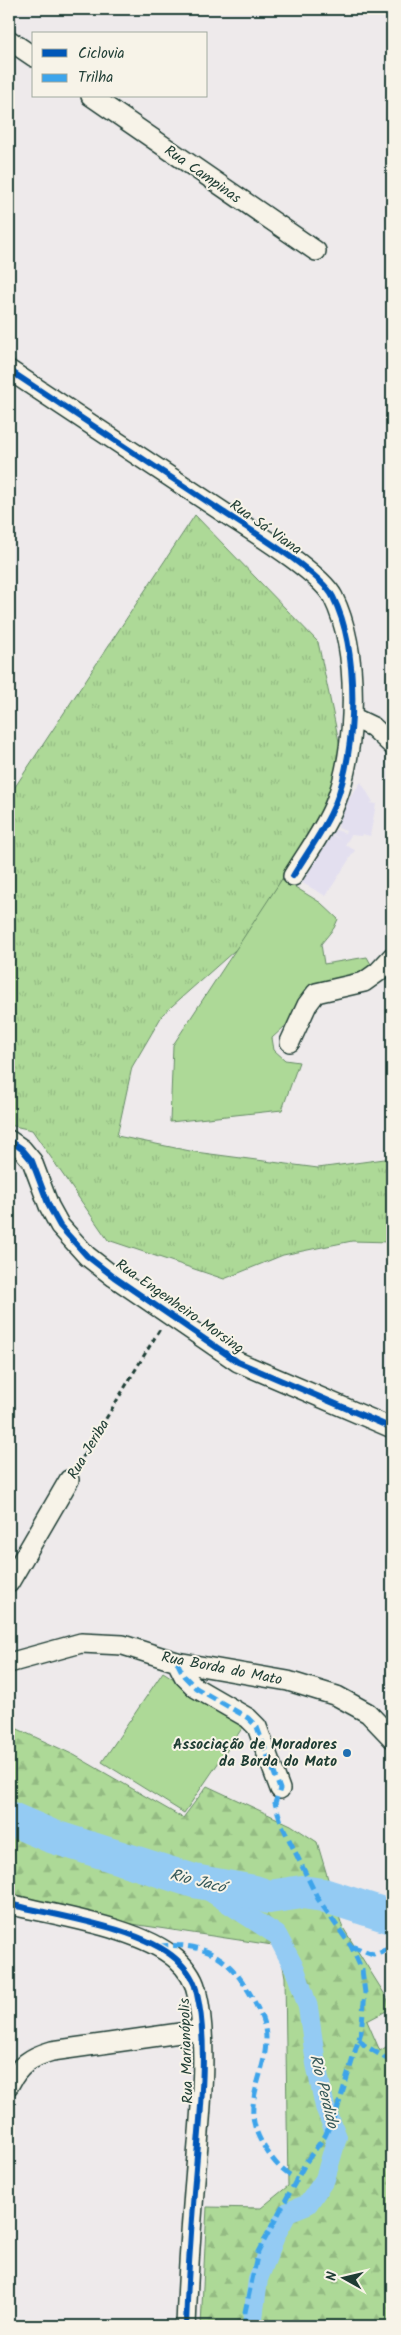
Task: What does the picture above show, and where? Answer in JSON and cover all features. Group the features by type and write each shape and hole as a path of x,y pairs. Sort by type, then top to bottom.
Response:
{"street":[{"path":"9,40 32,56"},
{"name":"Rua Campinas","path":"94,98 316,251"},
{"name":"Rua Sá Viana","path":"9,370 267,540 317,580 333,596 343,628 350,661 351,741 335,805 293,876"},
{"path":"352,717 373,727 392,744"},
{"path":"290,1042 307,1005 316,994 364,982 378,972 392,957"},
{"name":"Rua Engenheiro Morsing","path":"9,1140 22,1149 32,1161 49,1206 60,1226 74,1243 114,1277 168,1316 238,1362 392,1428"},
{"name":"Rua Jeriba","path":"9,1583 69,1480"},
{"name":"Rua Borda do Mato","path":"9,1663 81,1643 101,1642 123,1645 177,1662 288,1681 337,1696 368,1713 392,1738"},
{"path":"177,1662 184,1676 196,1688 248,1718 257,1727 280,1789"},
{"name":"Rua Marianópolis","path":"9,1904 128,1934 158,1946 177,1960 189,1973 197,1993 201,2030 201,2103 190,2244 186,2326"},
{"path":"9,2085 23,2063 38,2055 52,2051 201,2030"}],"shaded area":[{"path":"361,782 373,802 370,803 376,804 370,836 362,834 361,836 351,835 345,845 355,850 326,896 297,880 326,832 341,840 331,833 336,830 345,833 346,831 338,828 343,798 349,799"}],"green space":[{"path":"195,515 318,642 342,756 318,820 243,943 163,1014 132,1067 117,1136 195,1152 318,1168 392,1158 392,1242 352,1241 283,1255 224,1279 108,1240 32,1130 9,1125 9,796"},
{"path":"282,879 321,903 338,919 334,928 321,944 324,964 367,957 373,968 342,982 326,981 314,985 297,1015 272,1038 274,1050 285,1060 299,1062 282,1110 170,1122 173,1045"},
{"path":"163,1672 245,1724 184,1813 102,1762"},
{"path":"9,1725 74,1755 183,1818 207,1786 291,1825 317,1842 342,1926 387,1998 390,2009 367,2021 380,2051 392,2043 392,2326 201,2326 207,2207 261,2208 288,2186 285,1977 279,1946 52,1912 9,1900"}],"waterway":[{"name":"Rio Perdido","path":"9,1818 51,1836 194,1881 254,1892 269,1897 302,1892 323,1895 392,1917"},
{"name":"Rio Perdido","path":"194,1881 277,1935 295,1969 308,2007 316,2064 325,2107 337,2137 325,2179 308,2204 288,2212 276,2234 258,2279 252,2326"}],"marked path":[{"path":"177,1662 184,1676 196,1688 248,1718 257,1727 280,1789 275,1803 282,1825 318,1899 351,1946 362,1970 365,1993 361,2032 337,2110 325,2136 306,2162 258,2252 245,2312 245,2326"},
{"path":"158,1946 175,1945 190,1947 215,1955 235,1972 253,1999 260,2013 266,2033 265,2053 255,2093 253,2119 257,2133 272,2158 283,2170 297,2179"},
{"path":"351,1946 373,1954 392,1948"},
{"path":"359,2039 364,2045 392,2062"}],"cycle path":[{"path":"9,370 283,552 314,576 326,587 333,597 342,619 348,645 351,672 351,729 348,756 342,782 331,813 293,876"},
{"path":"9,1140 22,1149 32,1161 49,1206 60,1226 87,1256 114,1277 238,1362 392,1428"},
{"path":"9,1904 97,1924 141,1939 160,1948 176,1959 187,1971 194,1984 202,2033 203,2075 190,2241 186,2326"}],"place":[{"name":"Associação de Moradores da Borda do Mato","path":"347,1753"}],"water label":[{"name":"Rio Jacó","path":"198,1880"}]}
